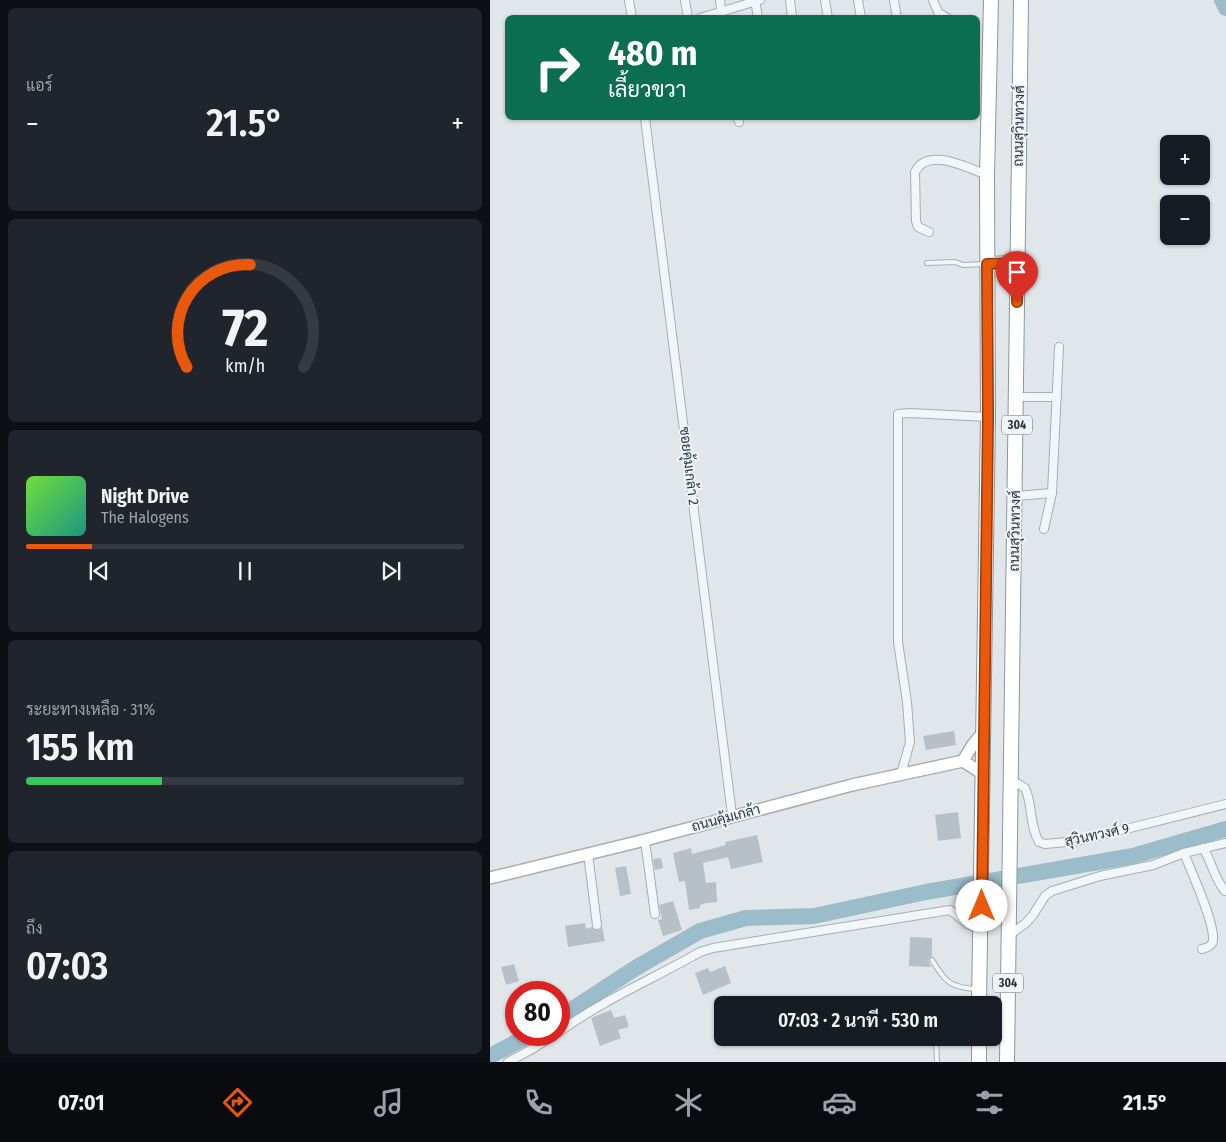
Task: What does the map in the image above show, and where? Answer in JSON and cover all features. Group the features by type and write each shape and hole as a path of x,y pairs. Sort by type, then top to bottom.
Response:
{"highway":[{"name":"ถนนสุวินทวงศ์","path":"979,996 982,906 988,417 986,176 991,0"},
{"name":"ถนนสุวินทวงศ์","path":"1007,1062 1016,496 1021,0"},
{"path":"987,264 1018,263"},
{"path":"979,1062 980,1046"}],"main road":[{"path":"983,774 963,761 984,731"},
{"name":"ถนนคุ้มเกล้า","path":"490,878 645,840 852,784 963,761"}],"street":[{"path":"629,0 632,15"},
{"path":"685,0 688,15"},
{"path":"720,0 722,15 756,0 758,15"},
{"path":"790,0 792,15"},
{"path":"825,0 828,15"},
{"path":"858,0 861,15"},
{"path":"894,0 897,15"},
{"path":"934,0 938,12 942,15"},
{"name":"ซอยคุ้มเกล้า 2","path":"645,120 732,815"},
{"path":"929,232 918,227 916,221 916,172 918,166 929,160 940,159 958,164 986,176"},
{"path":"1044,529 1052,493 1059,347"},
{"path":"1017,397 1058,397"},
{"path":"901,774 910,742 907,702 898,642 898,414 988,417"},
{"path":"1016,496 1052,493"},
{"name":"สุวินทวงศ์ 9","path":"1010,779 1025,788 1030,802 1034,834 1039,842 1045,844 1078,840 1226,804"},
{"path":"645,840 655,914"},
{"path":"1008,936 1026,923 1044,896 1052,891 1100,876 1153,864 1184,853 1226,843"},
{"path":"1202,848 1208,856 1217,880 1225,891"},
{"path":"1184,853 1208,916 1212,932 1212,944 1202,949"},
{"path":"588,854 597,925"},
{"path":"570,1024 700,952 729,944 950,910 968,924 981,930"},
{"path":"508,1062 537,1046"}],"lane":[{"path":"927,262 955,262 963,265 987,264"},
{"path":"932,960 946,981 962,988 979,989"},
{"path":"936,1046 937,1062"}],"building":[{"path":"954,731 956,745 926,750 923,736"},
{"path":"958,812 961,838 938,841 935,815"},
{"path":"757,835 763,862 731,869 728,857 703,863 706,883 716,882 717,902 706,903 700,905 700,908 689,910 685,881 679,882 673,853 691,848 692,854 726,845 725,842"},
{"path":"661,858 663,868 655,870 653,859"},
{"path":"626,866 631,894 620,896 615,868"},
{"path":"673,901 682,930 663,936 658,920 662,919 659,905"},
{"path":"585,923 586,929 592,927 595,930 600,930 602,926 605,941 568,947 565,926"},
{"path":"910,937 932,938 932,956 928,960 931,967 909,966"},
{"path":"514,964 519,981 505,981 501,967"},
{"path":"725,966 731,983 703,995 695,973 708,968 710,972"},
{"path":"611,1010 614,1018 625,1015 629,1027 618,1030 621,1038 600,1046 591,1018"}],"waterway":[{"path":"1222,0 1226,8"},
{"path":"570,1011 634,969 700,931 746,918 814,916 926,892 1133,856 1226,829"},
{"path":"490,1056 509,1046"}],"route":[{"path":"982,906 988,417 987,264 1018,263 1017,302"}]}
